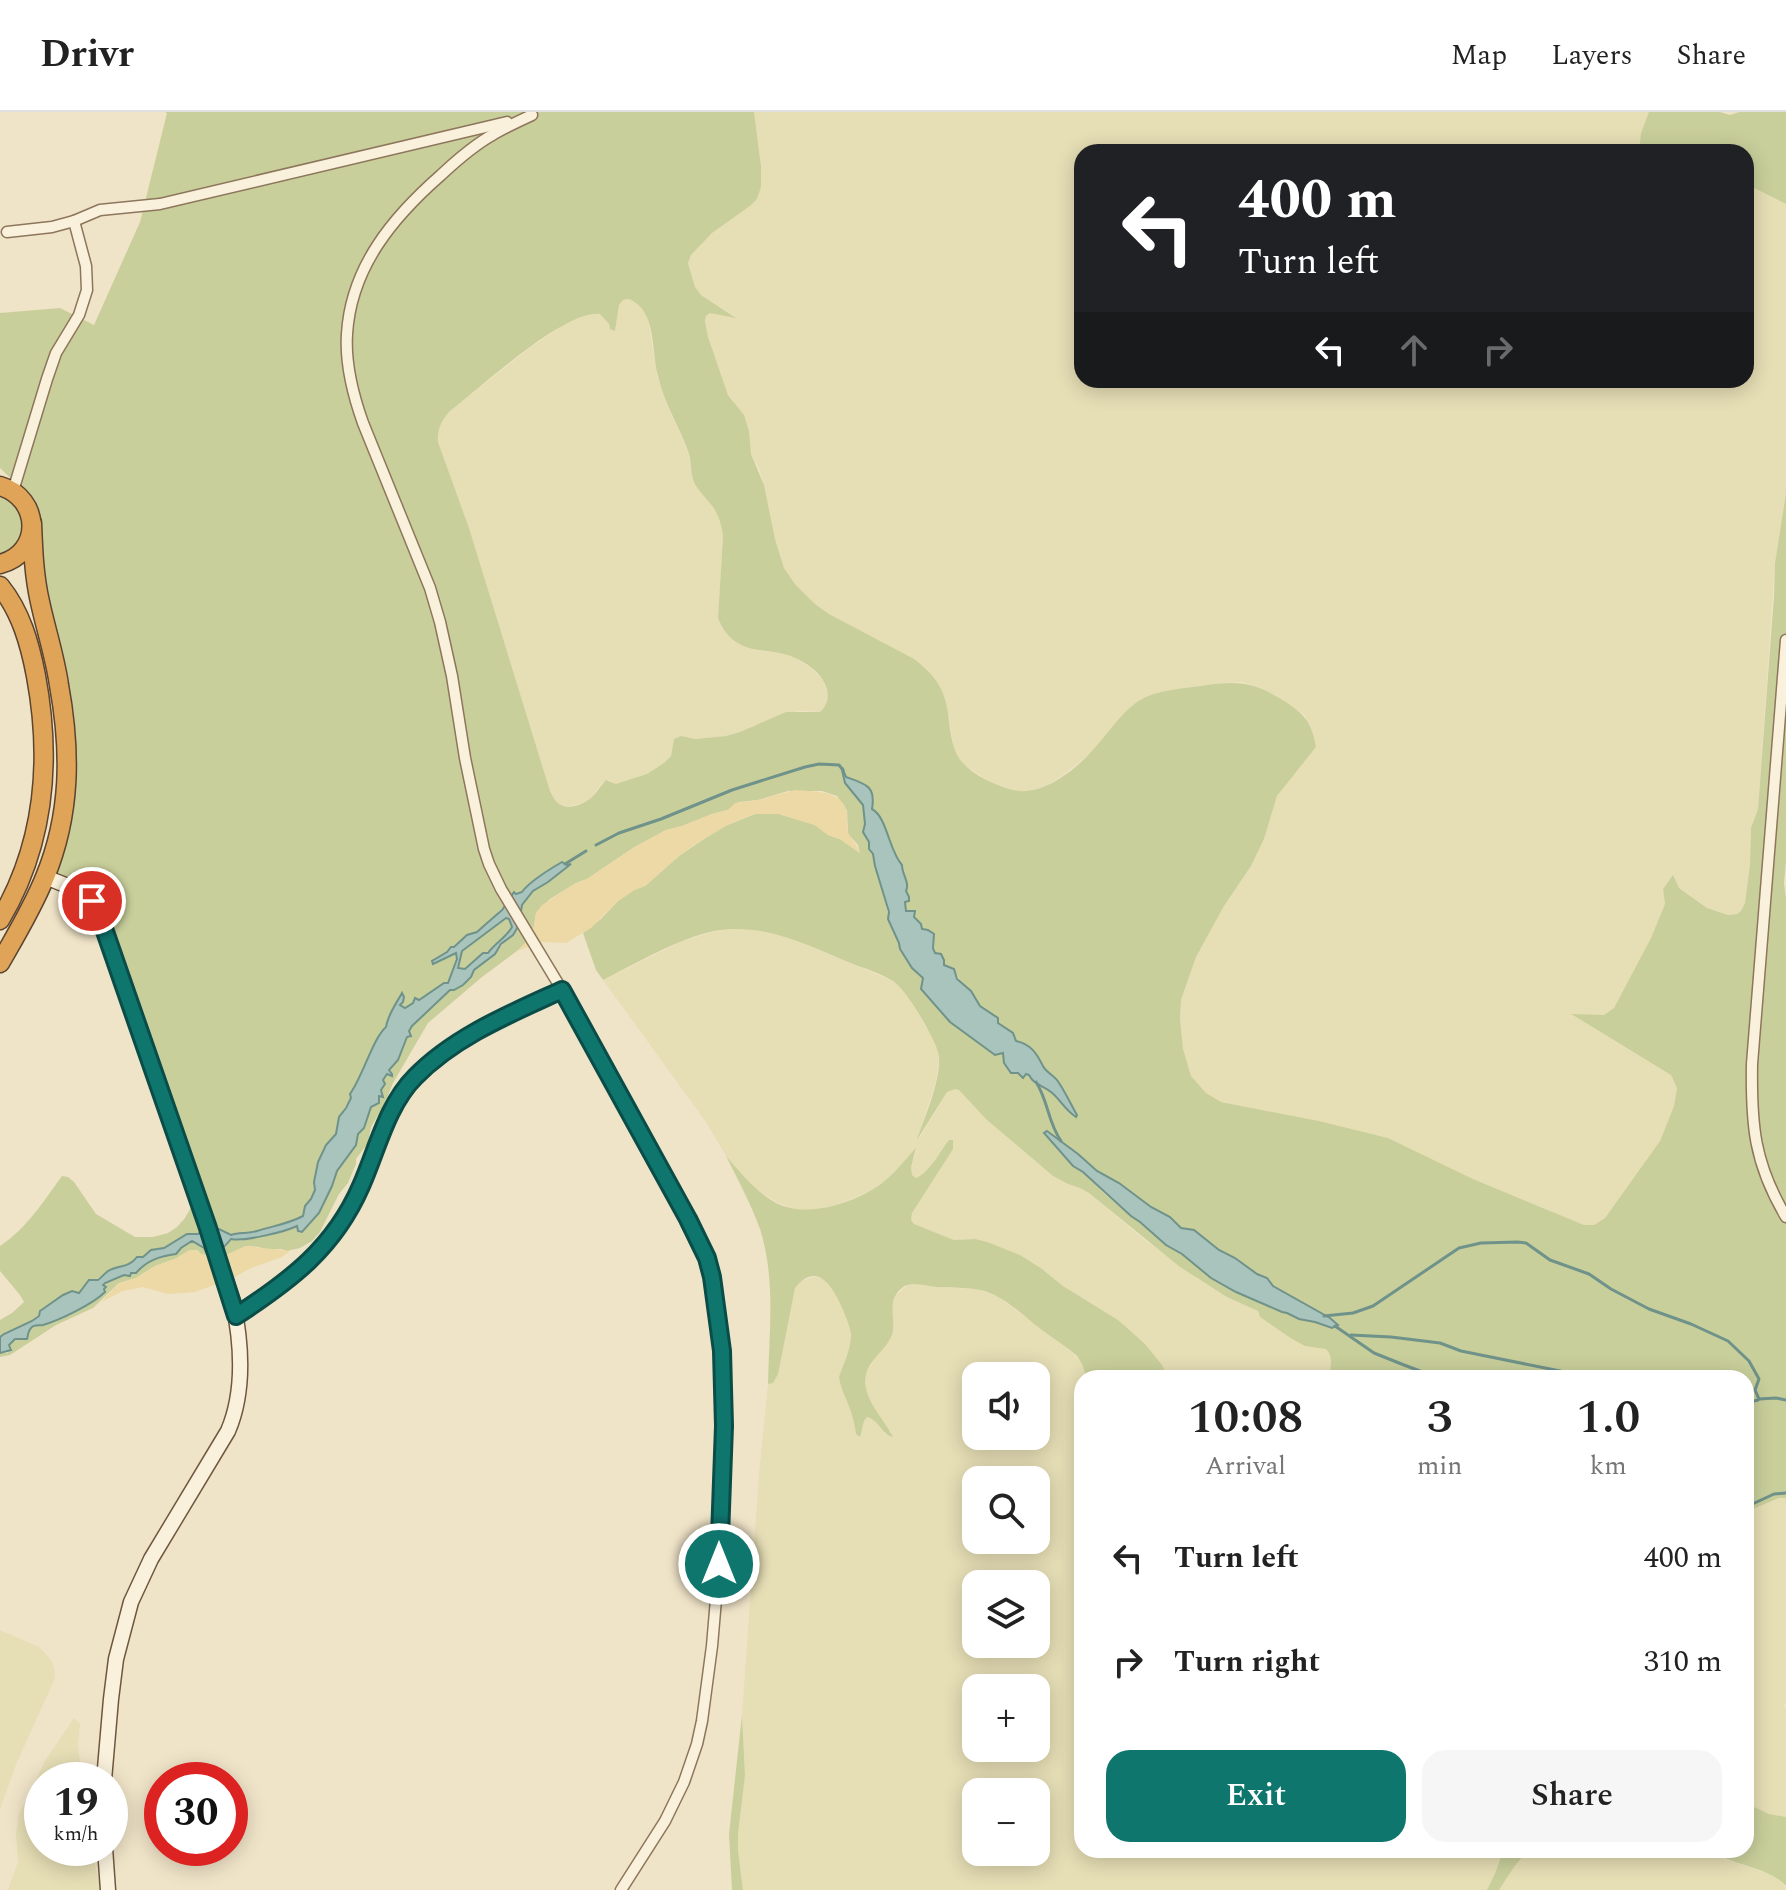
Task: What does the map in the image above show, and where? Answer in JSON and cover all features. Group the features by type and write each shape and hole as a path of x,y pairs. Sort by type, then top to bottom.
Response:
{"highway":[{"path":"0,963 28,916 55,850 68,778 65,722 53,651 39,599 32,523 27,505 4,487"},
{"path":"0,564 15,558 22,551 31,533 32,523"},
{"path":"0,586 19,617 33,658 45,744 39,820 23,870 0,920"}],"street":[{"path":"7,232 52,227 100,210 160,204 536,113"},
{"path":"536,113 493,134 456,161 390,226 360,277 350,312 348,356 355,400 430,588 440,622 465,758 489,864 688,1219 707,1258 712,1277 722,1351 724,1426 719,1564 702,1721 684,1782 665,1821 621,1890"},
{"path":"4,487 56,353 79,315 87,290 86,266 74,221"},
{"path":"1786,640 1751,1098 1757,1150 1786,1217"},
{"path":"45,877 85,895 92,901 101,920 235,1309 240,1360 239,1396 233,1418 214,1457 151,1559 131,1602 116,1659 106,1762"},
{"path":"235,1309 293,1276 330,1241 360,1190 394,1106 414,1077 454,1046 484,1028 562,990"},
{"path":"106,1866 108,1890"}],"shaded area":[{"path":"754,112 1649,112 1640,144 1074,144 1074,388 1754,388 1754,188 1786,204 1786,493 1775,563 1758,809 1751,828 1745,903 1737,914 1728,915 1707,908 1678,887 1673,876 1663,889 1665,904 1651,938 1614,1008 1604,1015 1572,1015 1671,1075 1677,1088 1674,1106 1660,1141 1605,1218 1594,1225 1584,1225 1473,1179 1388,1138 1221,1102 1206,1093 1191,1076 1183,1049 1181,1000 1196,957 1264,839 1277,796 1316,747 1305,716 1298,710 1258,687 1242,682 1149,696 1090,754 1059,778 1029,792 1015,791 990,782 958,758 946,701 925,667 829,614 795,584 784,568 760,471 708,337 706,316 710,313 734,316 701,295 695,287 688,263 691,255 712,233 757,199 761,166"},
{"path":"629,299 644,309 648,318 657,376 689,454 693,478 717,513 722,527 718,618 721,626 737,643 796,658 820,677 828,695 826,705 820,712 799,711 726,736 674,739 671,756 647,774 616,784 609,780 602,783 590,799 570,806 561,805 550,791 469,528 438,442 437,430 450,411 565,324 593,313 600,314 610,329 615,331 619,304"},
{"path":"738,928 783,935 893,981 902,988 938,1051 936,1081 919,1139 947,1092 959,1090 1053,1176 1089,1193 1146,1241 1204,1283 1258,1311 1260,1317 1305,1346 1326,1348 1331,1355 1330,1370 1164,1370 1118,1320 1063,1286 1042,1269 975,1239 954,1240 914,1224 912,1213 923,1194 925,1173 916,1178 912,1175 911,1167 917,1149 884,1182 836,1205 796,1210 776,1202 755,1188 726,1156 706,1122 603,980 683,941"},
{"path":"814,1277 822,1278 832,1286 851,1329 840,1381 856,1434 867,1417 872,1418 885,1434 892,1433 866,1392 865,1375 893,1328 892,1307 896,1295 909,1284 976,1289 997,1296 1064,1345 1082,1363 1084,1370 1074,1370 1074,1858 1500,1858 1487,1890 743,1890 738,1850 745,1775 742,1715 759,1475 768,1384 773,1382 795,1288 801,1281"},
{"path":"1786,1498 1786,1704 1783,1703 1786,1709 1786,1817 1754,1807 1754,1509"},
{"path":"0,1630 39,1647 51,1660 55,1678 17,1762 0,1809"},
{"path":"74,1718 80,1724 80,1762 45,1761"},
{"path":"24,1804 24,1866 95,1866 101,1890 8,1890 18,1862 16,1835"},
{"path":"1521,1858 1722,1858 1773,1875 1786,1890 1499,1890"}],"green space":[{"path":"165,112 754,112 761,166 761,187 757,199 712,233 691,255 688,263 695,287 701,295 736,318 710,313 705,321 708,337 728,395 744,415 751,454 764,485 775,539 784,568 795,584 829,614 914,659 925,668 944,695 952,742 961,761 982,777 1013,790 1035,790 1056,781 1076,767 1131,707 1160,692 1220,684 1246,684 1263,689 1296,709 1311,728 1316,747 1277,796 1264,839 1196,957 1181,1000 1183,1049 1191,1076 1206,1093 1221,1102 1388,1138 1473,1179 1584,1225 1594,1225 1605,1218 1660,1141 1674,1106 1677,1088 1671,1075 1571,1014 1604,1015 1614,1008 1651,938 1665,904 1663,889 1673,875 1679,888 1707,908 1728,915 1737,914 1745,903 1751,828 1758,809 1775,563 1786,493 1786,1498 1754,1509 1754,1370 1330,1370 1331,1359 1326,1349 1305,1346 1292,1339 1260,1317 1258,1311 1227,1297 1180,1267 1089,1193 1053,1176 986,1119 959,1090 947,1092 917,1140 936,1084 938,1052 905,993 883,976 783,936 732,929 686,940 603,980 596,970 583,933 618,901 645,886 679,856 720,828 755,814 779,814 815,825 860,853 858,845 848,834 847,811 837,796 822,791 788,791 739,802 728,810 666,830 550,899 536,913 526,943 428,1023 371,1127 368,1143 356,1159 348,1183 312,1241 287,1251 246,1246 213,1257 190,1250 136,1278 119,1283 93,1308 56,1325 10,1355 0,1357 0,1353 12,1349 9,1345 13,1340 23,1340 28,1336 31,1327 84,1307 105,1292 105,1283 124,1275 130,1276 152,1260 176,1254 192,1241 204,1248 231,1239 241,1241 297,1226 298,1231 302,1231 319,1213 337,1171 364,1128 371,1108 379,1096 382,1097 380,1090 384,1086 383,1080 388,1074 392,1076 389,1070 411,1036 409,1031 412,1026 450,990 463,985 474,970 495,954 533,891 570,866 561,862 522,893 514,892 482,928 436,958 437,961 457,954 448,983 405,1008 400,1005 404,997 402,993 339,1117 336,1134 326,1145 318,1162 315,1190 303,1216 287,1223 231,1235 221,1230 187,1234 164,1248 151,1250 128,1266 89,1280 79,1293 63,1295 31,1322 0,1337 0,1320 24,1302 0,1271 0,1246 26,1223 62,1176 74,1182 96,1214 135,1237 168,1233 185,1218 193,1204 92,901 54,881 73,808 75,724 70,686 47,602 28,495 0,468 0,313 60,308 94,325 140,222","holes":["629,299 638,304 649,322 661,386 688,451 694,482 714,508 721,524 718,618 721,625 741,645 786,655 808,665 824,682 828,699 820,712 786,712 726,736 695,739 681,736 674,739 671,756 647,774 616,784 606,780 585,802 566,806 556,801 550,791 469,528 438,442 438,433 450,411 545,337 584,316 600,314 610,329 615,331 619,305 623,300","842,769 846,777 864,784 870,790 872,809 890,840 904,879 909,901 905,902 906,911 912,910 922,929 933,940 935,954 944,960 944,965 954,969 983,1009 998,1018 998,1023 1016,1041 1034,1050 1061,1089 1065,1107 1029,1075 1023,1077 1004,1063 1003,1053 995,1055 950,1022 921,989 923,978 912,968 900,949 891,925 873,854 863,832 863,805 845,783","1051,1133 1097,1171 1170,1217 1181,1228 1194,1230 1219,1250 1267,1278 1273,1286 1336,1322 1299,1319 1211,1278 1166,1245 1073,1166 1056,1148"]},
{"path":"1649,112 1720,112 1730,115 1739,112 1786,112 1786,204 1754,188 1754,144 1640,144"},
{"path":"0,492 10,496 27,525 19,546 0,558"},
{"path":"505,918 509,919 512,927 506,936 465,969 458,968 462,951"},
{"path":"949,1140 953,1140 953,1149 912,1213 914,1224 954,1240 975,1239 1020,1255 1118,1320 1145,1344 1164,1370 1084,1370 1077,1356 997,1296 975,1289 911,1284 901,1288 894,1298 892,1335 866,1375 867,1393 893,1437 867,1417 860,1437 856,1434 839,1377 850,1345 850,1328 830,1286 824,1280 811,1276 795,1288 778,1374 773,1383 768,1384 770,1306 765,1248 753,1210 726,1156 769,1199 788,1208 802,1209 830,1207 870,1191 890,1176 916,1148 912,1175 916,1178 930,1167"},
{"path":"742,1715 745,1775 738,1850 743,1890 732,1890 729,1834"},
{"path":"1754,1807 1786,1817 1786,1886 1770,1875 1725,1858 1754,1858"},
{"path":"1500,1858 1521,1858 1499,1890 1487,1890"}],"sand":[{"path":"795,790 826,793 840,800 847,813 848,832 860,853 815,825 779,814 755,814 731,823 694,845 645,886 618,901 591,928 566,943 542,942 517,951 526,942 542,905 633,848 666,830 728,810 735,803"},
{"path":"246,1246 290,1251 195,1292 168,1294 143,1287 123,1291 101,1302 119,1283 136,1278 190,1250 197,1250 209,1257 226,1255"}],"water":[{"path":"843,769 846,777 864,784 871,791 872,809 881,819 902,865 909,897 909,901 905,902 906,911 915,911 914,917 922,929 934,934 935,953 941,954 944,965 954,969 957,979 971,991 980,1006 998,1018 998,1023 1013,1033 1016,1041 1026,1044 1036,1054 1044,1068 1060,1084 1076,1117 1029,1075 1023,1078 1018,1073 1011,1073 1004,1063 1003,1053 995,1055 950,1022 921,989 923,978 912,968 900,949 888,919 889,912 873,854 863,832 863,805 845,783"},
{"path":"562,862 571,864 533,891 522,905 519,925 513,935 474,970 463,985 450,990 412,1026 409,1031 411,1036 407,1037 398,1060 389,1070 392,1076 387,1074 383,1080 383,1097 379,1096 379,1103 371,1107 356,1145 337,1171 319,1213 302,1232 298,1231 297,1226 264,1236 231,1239 221,1249 206,1252 192,1241 176,1254 154,1259 130,1276 124,1275 105,1283 105,1292 93,1302 58,1319 34,1326 27,1339 15,1339 9,1345 11,1350 0,1353 0,1337 4,1334 32,1321 40,1311 63,1295 72,1291 79,1293 89,1280 98,1280 108,1271 143,1257 151,1250 164,1248 187,1234 219,1229 231,1235 286,1223 303,1216 315,1190 318,1162 326,1145 336,1134 339,1117 402,993 404,997 400,1005 405,1008 415,998 419,1000 448,983 457,959 456,953 433,964 432,961 467,935 477,932 502,910 514,892 522,892","holes":["506,918 512,927 488,953 483,953 465,969 458,968 462,951"]},
{"path":"1047,1131 1097,1171 1170,1217 1181,1228 1194,1230 1219,1250 1267,1278 1273,1286 1338,1325 1332,1328 1299,1319 1211,1278 1166,1245 1073,1166 1044,1133"}],"waterway":[{"path":"596,845 619,833 732,790 805,767 839,765 843,770"},
{"path":"565,864 586,851"},
{"path":"1036,1082 1061,1141"},
{"path":"1324,1316 1353,1313 1373,1306 1459,1248 1481,1243 1526,1243 1550,1260 1589,1274 1649,1309 1728,1341 1749,1361 1759,1379 1755,1390 1759,1399 1786,1400"},
{"path":"1335,1326 1374,1353 1417,1370"},
{"path":"1351,1335 1440,1343 1461,1351 1555,1370"},
{"path":"1754,1401 1758,1400"},
{"path":"1754,1503 1774,1494 1786,1493"}],"route":[{"path":"92,901 207,1225 236,1316 293,1276 330,1241 360,1190 394,1106 414,1077 454,1046 484,1028 562,990 707,1258 722,1351 724,1426 719,1564"}]}
